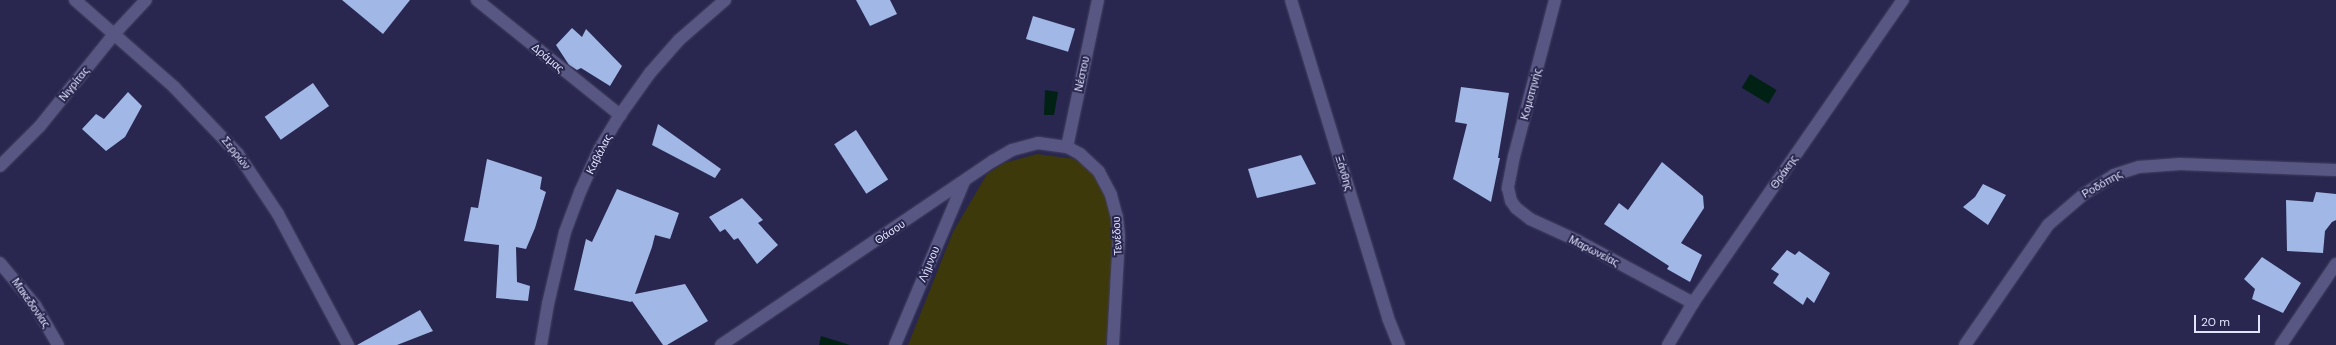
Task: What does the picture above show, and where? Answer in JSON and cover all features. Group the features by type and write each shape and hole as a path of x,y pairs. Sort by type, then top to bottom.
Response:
{"street":[{"name":"Σερρών","path":"75,0 115,33 203,116 247,165 278,214 348,345"},
{"name":"Νιγρίτας","path":"0,166 40,126 115,33 146,0"},
{"name":"Δράμας","path":"478,0 620,115"},
{"name":"Καβάλας","path":"541,345 549,297 573,209 600,148 620,115 650,73 699,21 725,0"},
{"name":"Νέστου","path":"1067,147 1098,0"},
{"name":"Ξάνθης","path":"1292,0 1379,289 1399,345"},
{"name":"Κομοτηνής","path":"1508,188 1514,156 1555,0"},
{"name":"Θράκης","path":"1668,345 1693,303 1903,0"},
{"name":"Θάσου","path":"720,345 964,182 993,161 1023,146 1043,143 1067,147"},
{"name":"Τενέδου","path":"1067,147 1087,160 1099,172 1108,187 1116,211 1119,252 1113,345"},
{"name":"Ροδόπης","path":"1965,345 2048,225 2078,198 2114,175 2139,167 2180,164 2336,170"},
{"name":"Λήμνου","path":"895,345 964,182"},
{"name":"Μαρωνείας","path":"1508,188 1511,201 1516,208 1530,219 1578,241 1693,303"},
{"name":"Μακεδονίας","path":"0,263 35,305 58,345"},
{"path":"2281,345 2336,264"}],"shaded area":[{"path":"1750,74 1777,90 1768,104 1742,88"},
{"path":"1045,90 1058,92 1054,115 1044,115"},
{"path":"1037,154 1075,159 1095,176 1106,194 1114,224 1106,345 908,345 953,232 987,174 1004,163"},
{"path":"821,336 850,345 819,345"}],"building":[{"path":"342,0 410,0 383,34"},
{"path":"856,0 890,0 897,14 870,26"},
{"path":"1033,16 1075,29 1068,52 1026,39"},
{"path":"572,28 582,37 586,29 622,66 610,86 581,68 577,70 569,65 556,45"},
{"path":"313,83 329,106 281,140 265,117"},
{"path":"1461,87 1509,93 1498,158 1500,158 1491,202 1453,179 1467,124 1455,122"},
{"path":"128,92 142,106 125,137 106,151 82,129 96,114 104,119"},
{"path":"658,124 721,169 715,178 652,145"},
{"path":"856,130 888,179 866,194 834,144"},
{"path":"1301,155 1316,184 1257,198 1248,169"},
{"path":"487,159 542,177 540,189 546,192 535,228 526,249 516,247 517,282 530,286 528,301 496,298 499,245 464,241 471,207 478,208"},
{"path":"1662,162 1703,196 1704,208 1681,243 1702,255 1690,282 1667,269 1669,266 1604,224 1619,203 1628,210"},
{"path":"1983,184 2006,195 1988,225 1963,207 1975,197"},
{"path":"617,189 679,213 670,239 655,235 635,294 685,284 708,321 667,345 663,345 632,301 574,290 586,239 592,242"},
{"path":"2316,192 2336,194 2336,220 2332,222 2325,231 2323,253 2287,251 2286,200 2313,202"},
{"path":"742,198 763,220 758,223 778,245 757,264 738,238 734,240 725,229 720,232 709,217"},
{"path":"1787,250 1795,255 1799,251 1830,273 1814,303 1807,297 1803,305 1773,283 1779,274 1771,269"},
{"path":"2262,257 2301,283 2283,313 2252,299 2255,289 2244,279"},
{"path":"420,310 433,331 397,345 357,345"}]}
